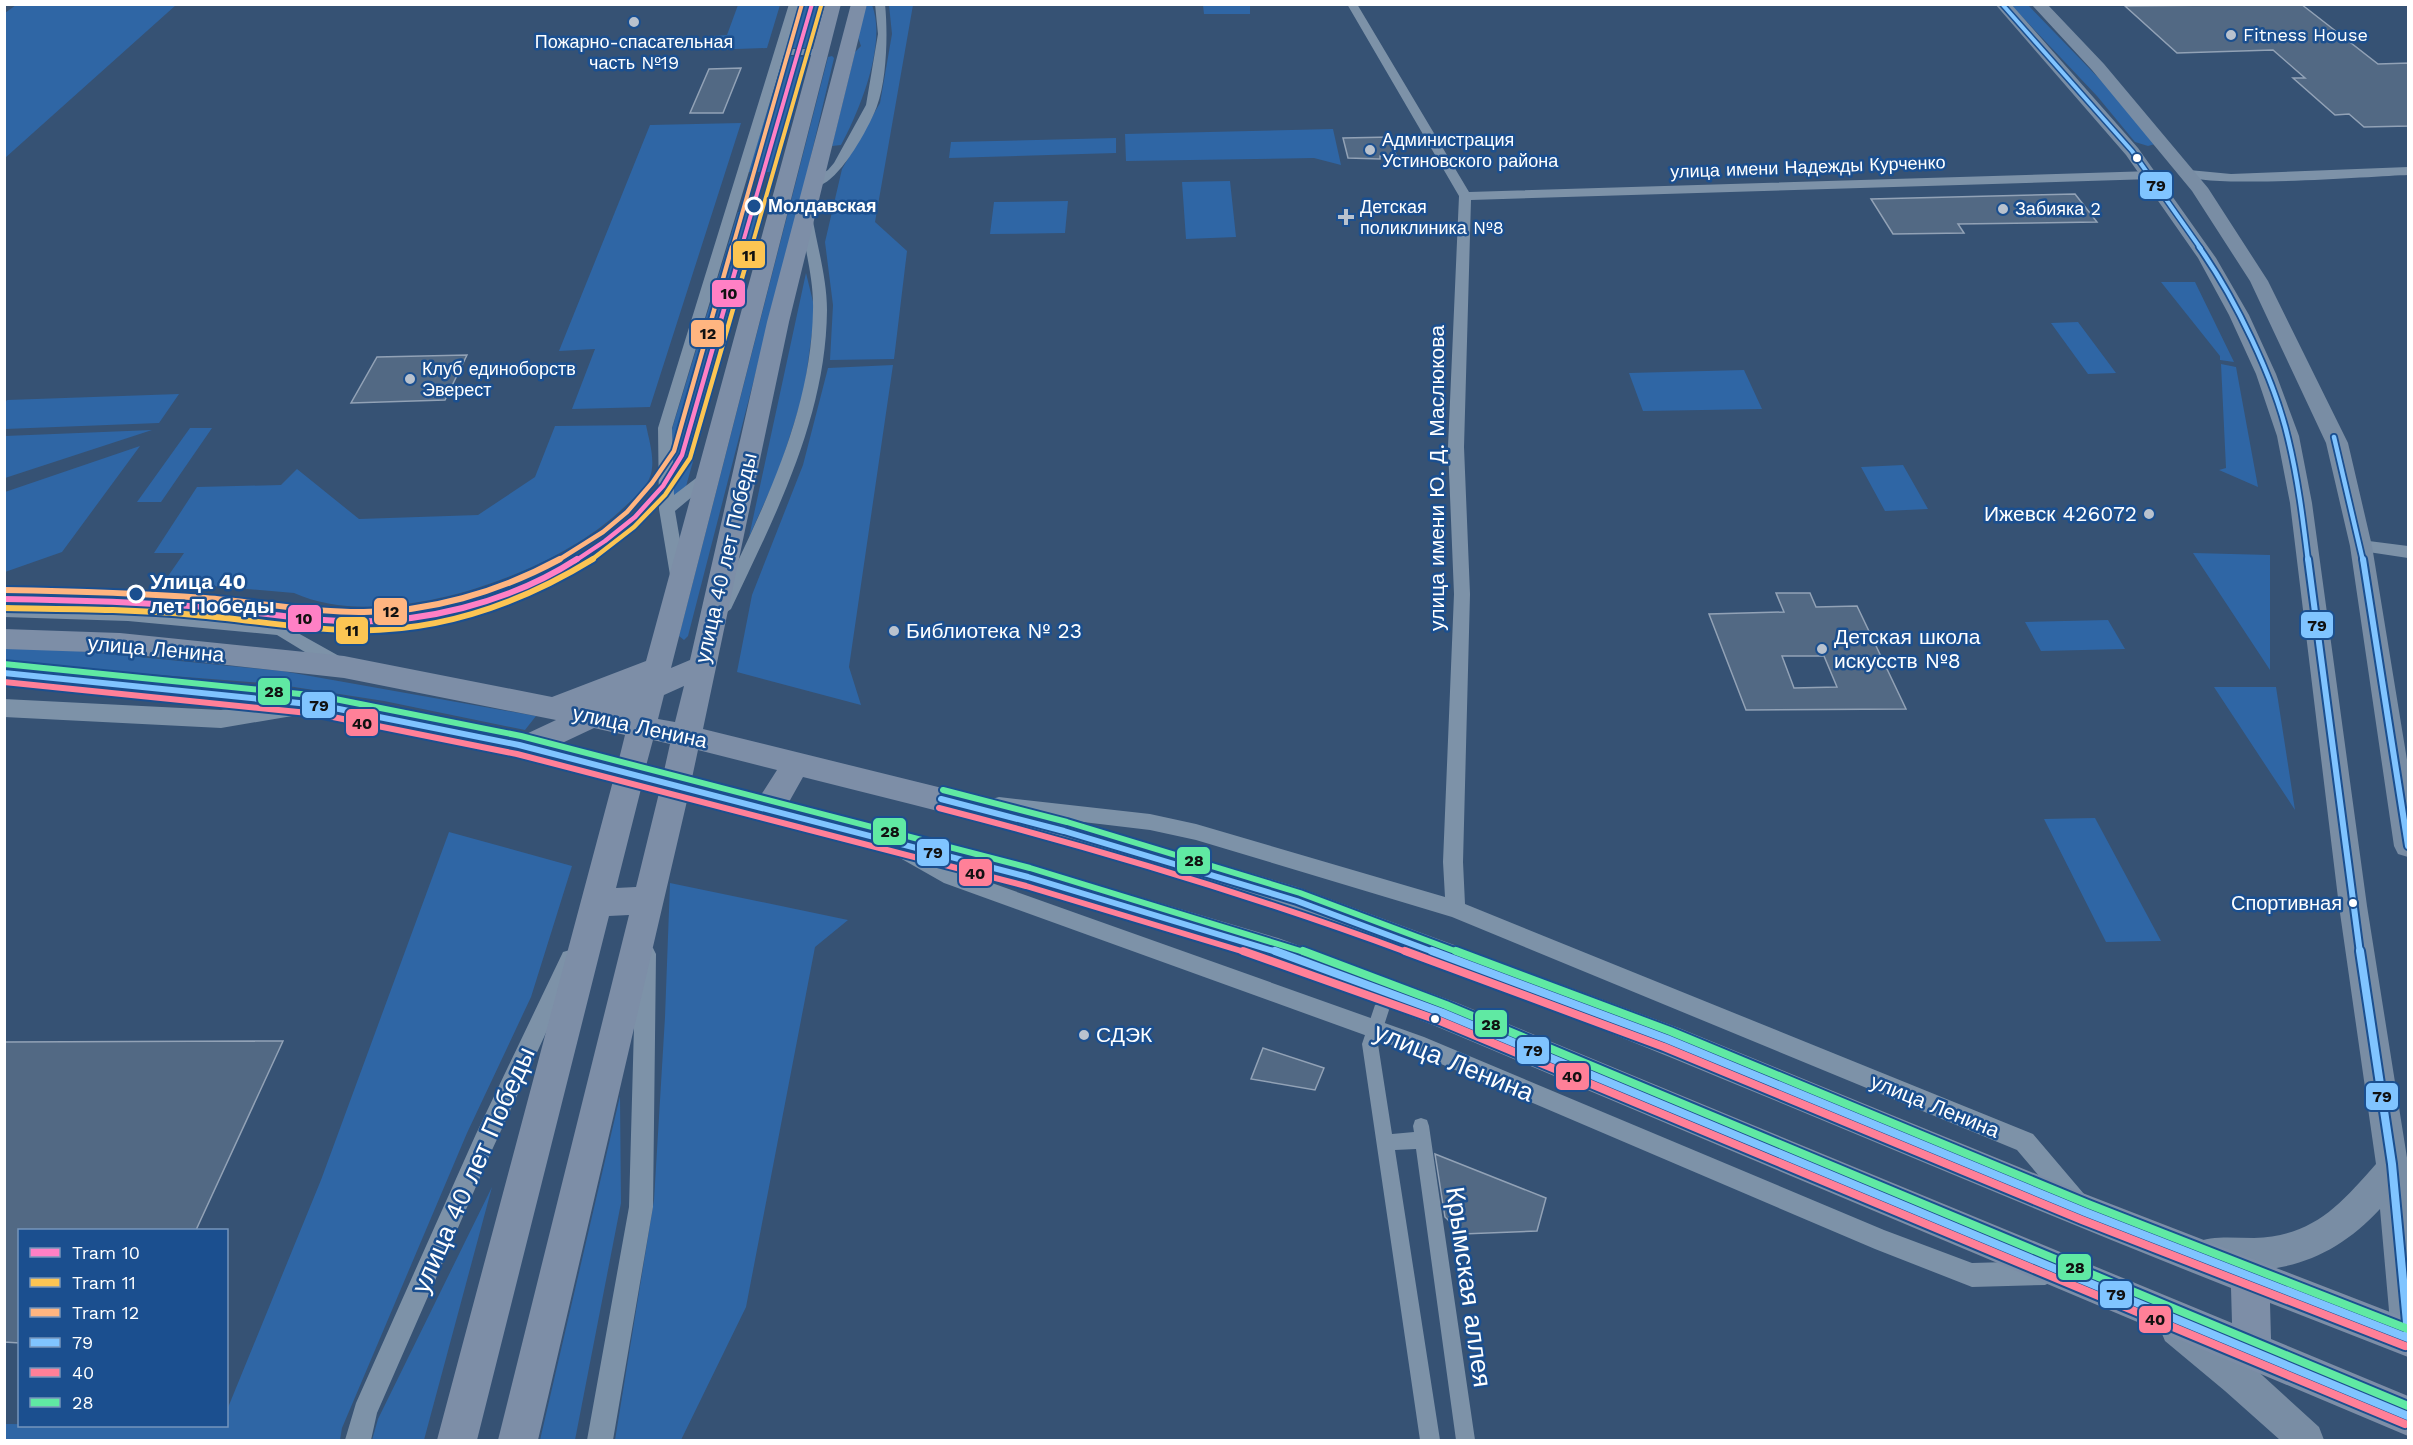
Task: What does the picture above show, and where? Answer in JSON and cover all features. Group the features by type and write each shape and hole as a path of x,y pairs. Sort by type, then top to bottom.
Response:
{"main road":[{"name":"улица 40 лет Победы","path":"457,1440 642,726 833,4"},
{"name":"улица 40 лет Победы","path":"519,1440 676,784 778,322 859,4"},
{"path":"2002,4 2062,67 2152,175 2220,279 2262,367 2288,436 2301,503 2353,906 2391,1171 2409,1333"},
{"path":"2037,4 2098,67 2189,174 2259,280 2289,337 2337,443 2361,546 2409,846"},
{"path":"821,52 847,51"},
{"path":"2152,175 2189,174"},
{"name":"улица Ленина","path":"4,639 120,643 344,667 552,707 686,736 1064,831 1297,901 1667,1040 2085,1212 2409,1338"},
{"path":"522,746 552,707 658,666 705,653"},
{"path":"522,746 596,716 658,666 705,653"},
{"name":"улица Ленина","path":"4,673 33,674 318,705 522,746 676,784 1028,877 1278,952 1443,1013 2409,1416"},
{"path":"769,809 796,764"},
{"path":"596,903 647,900"},
{"path":"2197,1256 2282,1252 2323,1239 2354,1214 2391,1171"},
{"path":"2250,1275 2252,1351"},
{"path":"2156,1311 2238,1378 2306,1440"}],"street":[{"name":"улица 40 лет Победы","path":"680,585 667,509 665,428 794,4"},
{"path":"814,184 832,173 839,164 872,105 883,34 880,4"},
{"path":"1352,4 1465,196"},
{"path":"781,52 821,52"},
{"path":"2189,174 2231,178 2409,171"},
{"name":"улица имени Надежды Курченко","path":"1465,196 2152,175"},
{"name":"улица имени Ю. Д. Маслюкова","path":"1455,909 1453,862 1462,572 1456,447 1465,196"},
{"name":"улица 40 лет Победы","path":"705,653 788,464 810,398 817,366 820,309 806,215"},
{"path":"667,509 708,476"},
{"path":"2361,546 2409,552"},
{"name":"улица Ленина","path":"4,611 128,615 280,629 344,667"},
{"path":"4,708 221,719 318,705"},
{"name":"улица Ленина","path":"935,798 1150,822 1196,832 1455,909 2025,1143 2085,1212"},
{"name":"улица Ленина","path":"884,839 951,877 1378,1019 1425,1047 1883,1240 1972,1275 2061,1272"},
{"name":"улица 40 лет Победы","path":"600,1440 641,1207 647,900"},
{"name":"улица 40 лет Победы","path":"358,1440 365,1412 484,1142 596,903"},
{"path":"1378,1019 1370,1044 1430,1440"},
{"name":"Крымская аллея","path":"1385,1143 1421,1133 1466,1440"}],"shaded area":[{"path":"16,5 176,5 5,158 5,13"},
{"path":"738,5 780,5 767,48 708,50 713,36 727,35"},
{"path":"800,5 822,5 811,45 805,48 786,48"},
{"path":"866,5 872,5 876,20 874,57 856,114 841,145 832,146 855,52 861,46 858,37"},
{"path":"889,5 913,5 875,222 907,251 894,359 830,360 833,305 825,242 842,169 880,103 892,34"},
{"path":"1203,5 1250,5 1250,14 1204,14"},
{"path":"2011,5 2028,5 2117,97 2155,144 2148,146 2135,142 2097,96"},
{"path":"787,56 807,57 777,172 748,172 784,58"},
{"path":"828,57 834,58 806,177 688,636 684,640 679,636"},
{"path":"741,123 650,407 572,409 595,349 559,351 650,125"},
{"path":"1333,129 1341,165 1314,158 1126,161 1125,134"},
{"path":"1116,138 1116,153 949,158 951,142"},
{"path":"1230,181 1236,237 1186,239 1182,182"},
{"path":"1068,201 1065,233 990,234 994,202"},
{"path":"763,211 685,490 673,499 672,429 738,212"},
{"path":"806,273 815,310 804,392 779,470 749,537"},
{"path":"2161,282 2195,282 2234,362 2220,360 2220,356"},
{"path":"2078,322 2116,373 2088,374 2051,323"},
{"path":"2221,364 2236,367 2258,487 2219,470 2226,468"},
{"path":"893,365 849,667 861,705 737,672 752,595 803,465 828,368"},
{"path":"1744,370 1762,409 1643,411 1629,373"},
{"path":"179,394 159,423 5,429 7,400"},
{"path":"646,425 652,455 651,474 642,490 619,512 589,536 551,557 509,577 464,592 418,602 373,607 331,604 294,593 164,582 184,553 154,553 197,487 281,485 297,469 359,519 478,515 535,477 555,426"},
{"path":"190,428 212,428 161,502 137,502"},
{"path":"152,430 5,478 5,436"},
{"path":"140,446 62,552 5,572 5,492"},
{"path":"1903,465 1928,509 1885,511 1861,467"},
{"path":"2193,553 2270,555 2270,670"},
{"path":"2108,620 2125,649 2041,651 2025,622"},
{"path":"5,648 78,651 282,671 536,716 525,730 384,701 275,684 5,663"},
{"path":"2214,687 2276,687 2295,810"},
{"path":"2095,818 2161,941 2106,942 2044,819"},
{"path":"449,832 572,866 531,997 467,1133 342,1428 340,1440 5,1440 5,1424 18,1424 18,1427 228,1427 228,1408 321,1180"},
{"path":"670,883 848,920 815,947 746,1307 681,1440 615,1440 654,1200"},
{"path":"620,1096 621,1203 575,1440 540,1440"},
{"path":"492,1187 424,1440 372,1440 378,1419"}],"building":[{"path":"2301,4 2378,64 2409,63 2409,126 2364,127 2349,114 2335,115 2293,78 2305,78 2273,50 2177,53 2125,6"},
{"path":"741,68 723,113 690,113 709,69"},
{"name":"Администрация Устиновского района","path":"1391,137 1396,156 1380,156 1380,159 1348,158 1343,138"},
{"path":"2075,194 2097,222 1958,224 1964,233 1893,234 1871,199"},
{"name":"Клуб единоборств Эверест","path":"467,355 445,400 351,403 377,357"},
{"name":"Детская школа искусств №8","path":"1776,593 1810,593 1816,607 1857,606 1906,709 1746,710 1709,614 1784,612","holes":["1782,656 1824,656 1837,687 1794,688"]},
{"path":"283,1041 196,1229 18,1229 18,1343 4,1342 4,1042"},
{"path":"1263,1048 1324,1068 1315,1090 1251,1079"},
{"path":"1435,1154 1546,1198 1537,1231 1462,1234 1445,1217"}],"tram line":[{"name":"12","path":"4,590 155,595 337,612 413,609 445,603 512,582 575,551 603,532 640,498 674,451 802,4"},
{"name":"10","path":"4,599 154,604 204,607 316,620 384,621 459,608 498,596 572,563 605,541 635,517 660,490 682,455 812,4"},
{"name":"11","path":"4,608 165,613 322,629 385,630 429,624 474,614 517,599 559,580 598,556 634,527 665,495 690,458 821,6"}],"transit line":[{"name":"79","path":"2002,4 2132,151 2207,258 2239,315 2266,374 2288,436 2301,503 2353,906 2392,1164 2408,1333"},
{"name":"79","path":"2334,437 2361,546 2408,846"},
{"name":"28","path":"4,664 320,696 521,736 1030,868 1281,943 1446,1005 2408,1406"},
{"name":"79","path":"4,673 319,705 519,745 1028,877 1278,952 1443,1013 2408,1416"},
{"name":"40","path":"4,682 318,714 517,754 1026,886 1275,961 1440,1021 2405,1424"},
{"name":"28","path":"943,790 1067,822 1300,893 1670,1031 2088,1204 2408,1329"},
{"name":"79","path":"941,799 1064,831 1297,901 1667,1039 2085,1212 2408,1338"},
{"name":"40","path":"939,808 1062,840 1294,910 1664,1047 2082,1220 2405,1346"}],"place":[{"name":"Пожарно-спасательная часть №19","path":"634,22"},
{"name":"Fitness House","path":"2231,35"},
{"name":"Администрация Устиновского района","path":"1370,150"},
{"name":"Молдавская","path":"754,206"},
{"name":"Забияка 2","path":"2003,209"},
{"name":"Детская поликлиника №8","path":"1346,217"},
{"name":"Клуб единоборств Эверест","path":"410,379"},
{"name":"Ижевск 426072","path":"2149,514"},
{"name":"Улица 40 лет Победы","path":"136,594"},
{"name":"Библиотека № 23","path":"894,631"},
{"name":"Детская школа искусств №8","path":"1822,649"},
{"name":"Спортивная","path":"2353,903"},
{"name":"СДЭК","path":"1084,1035"}]}
